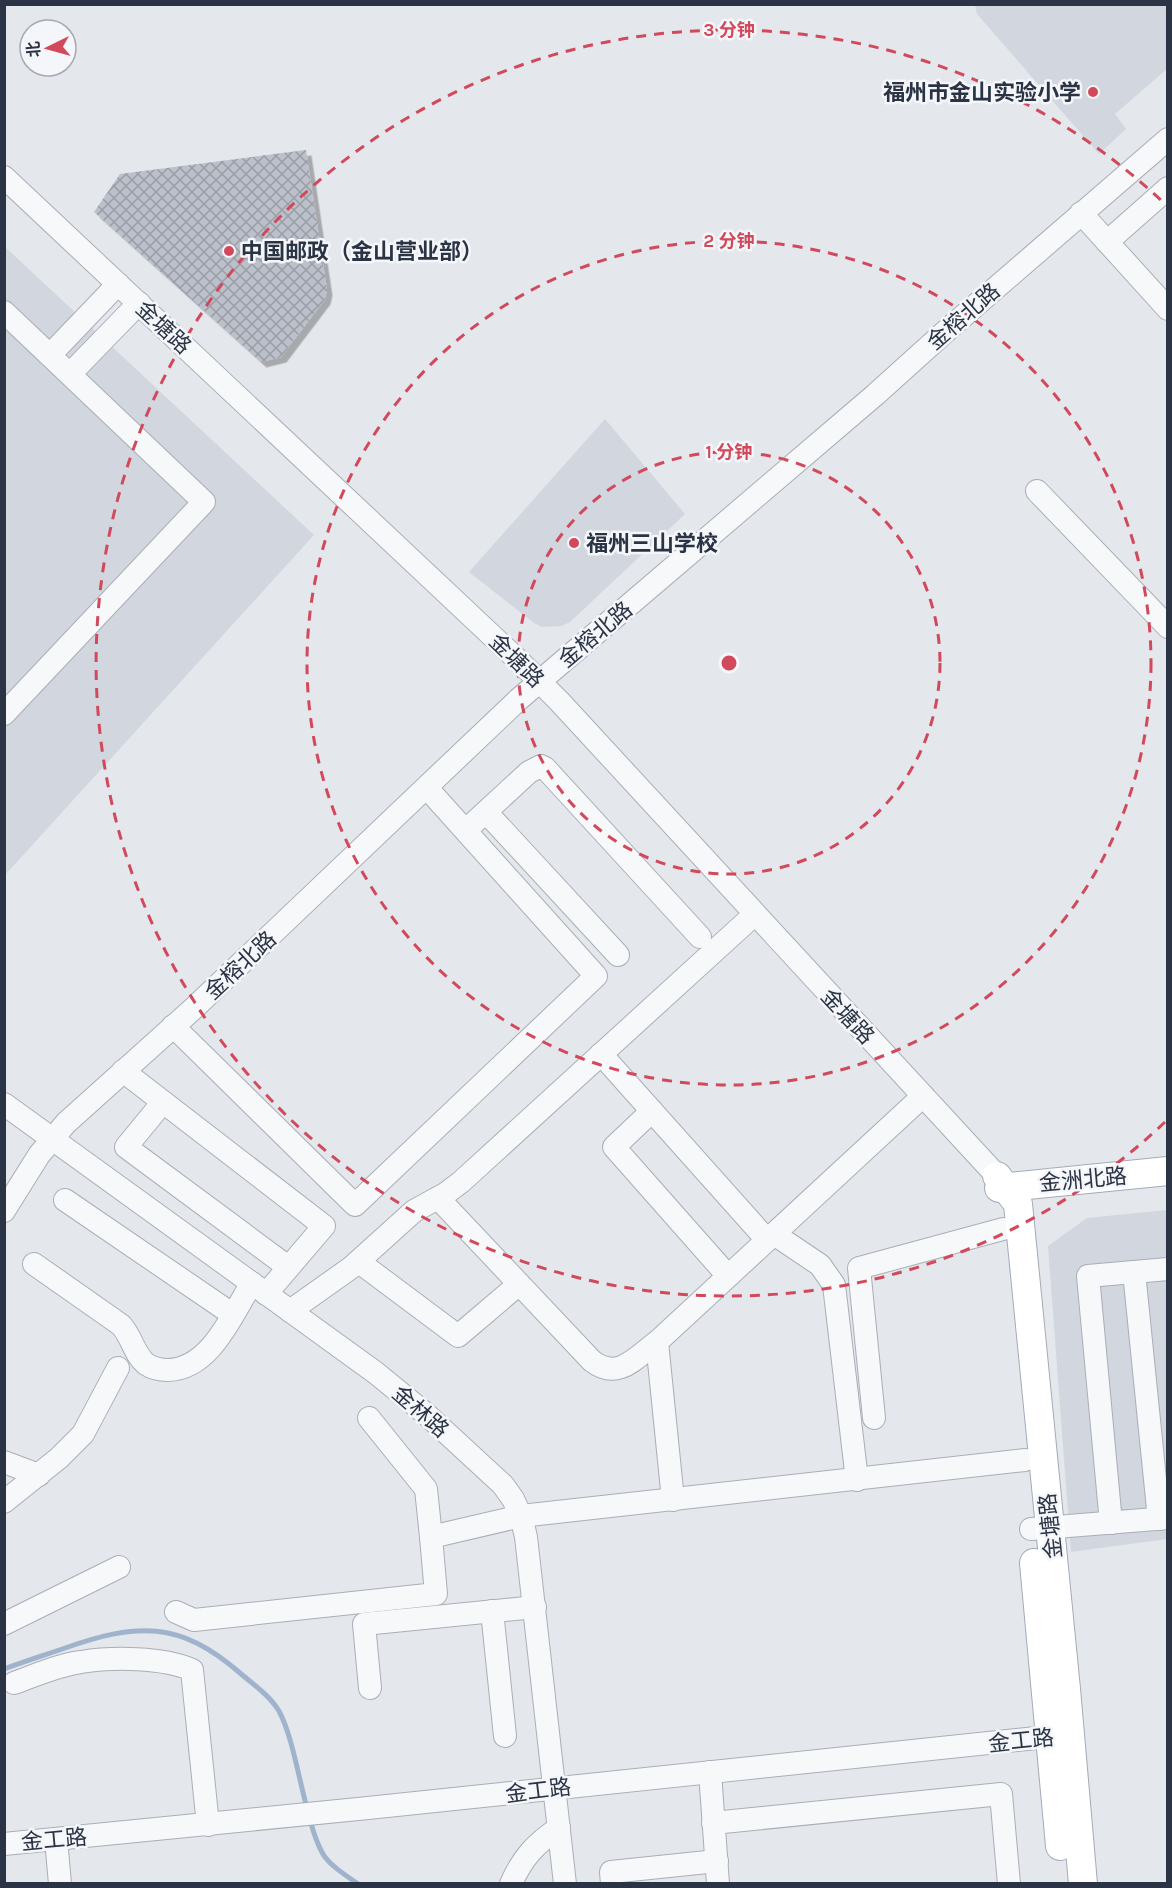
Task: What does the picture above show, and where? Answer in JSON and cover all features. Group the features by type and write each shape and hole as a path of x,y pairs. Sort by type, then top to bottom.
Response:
{"main road":[{"name":"金洲北路","path":"1004,1198 1167,1171"},
{"name":"金洲北路","path":"1004,1198 1167,1189"},
{"name":"金塘路","path":"1004,1198 1025,1460 1041,1529"},
{"name":"金塘路","path":"1004,1198 1041,1529 1060,1736 1083,1884"},
{"name":"金塘路","path":"1060,1736 1064,1884"}],"street":[{"name":"金榕北路","path":"4,1211 52,1138 78,1111 173,1026 539,681 876,395 1167,138"},
{"name":"金塘路","path":"4,177 539,681 923,1096 1004,1198"},
{"path":"1107,242 1167,188"},
{"path":"1081,213 1167,309"},
{"path":"50,355 118,284"},
{"path":"70,374 139,303"},
{"path":"4,312 204,502 4,714"},
{"path":"1037,491 1167,627"},
{"path":"465,830 529,772 541,766 546,768 700,937"},
{"path":"173,1026 355,1206 596,976 428,788"},
{"path":"486,812 618,955"},
{"path":"290,1311 359,1262 414,1211 461,1182 755,914"},
{"path":"601,1054 770,1237 820,1265 834,1286 857,1480"},
{"path":"34,1264 121,1325 129,1333 143,1361 157,1369 177,1370 195,1361 208,1350 232,1314 259,1288 288,1267 324,1226 123,1071"},
{"path":"438,1198 599,1366 609,1370 620,1370 657,1342 923,1096"},
{"path":"163,1102 126,1147 288,1267"},
{"name":"金林路","path":"4,1104 376,1373 503,1485 521,1516 526,1537 565,1884"},
{"path":"652,1111 614,1147 728,1276"},
{"path":"874,1418 859,1268 1004,1198"},
{"path":"65,1200 232,1314"},
{"path":"359,1262 458,1336 519,1284"},
{"path":"1111,1523 1088,1276 1167,1269"},
{"path":"1041,1529 1163,1519 1134,1272"},
{"path":"657,1342 674,1500"},
{"path":"4,1462 17,1486 59,1458 83,1434 118,1368"},
{"path":"176,1612 194,1620 436,1594 426,1490 369,1418"},
{"path":"431,1537 521,1516 1025,1460"},
{"path":"4,1624 119,1567"},
{"path":"369,1688 364,1624 535,1607"},
{"path":"492,1611 505,1736"},
{"path":"14,1683 59,1667 101,1660 149,1660 192,1670 208,1825"},
{"name":"金工路","path":"4,1844 325,1814 1060,1736"},
{"path":"612,1884 611,1872 717,1872 710,1772"},
{"path":"713,1823 1001,1794 1008,1884"},
{"path":"511,1884 530,1850 559,1828"},
{"path":"56,1839 60,1884"}],"shaded area":[{"name":"福州市金山实验小学","path":"975,5 1167,5 1167,69 1115,114 1126,129 1099,154 977,14"},
{"path":"4,246 314,535 5,875 4,875"},
{"name":"福州三山学校","path":"605,419 685,514 570,622 561,626 542,627 469,572"},
{"path":"1167,1210 1167,1539 1071,1552 1048,1246 1087,1218"}],"building":[{"name":"中国邮政（金山营业部）","path":"306,150 327,290 325,299 281,357 261,362 94,212 120,174"}],"waterway":[{"path":"4,1669 91,1640 136,1631 157,1631 177,1635 197,1643 218,1656 256,1686 279,1711 291,1745 307,1808"},
{"path":"310,1820 321,1851 326,1858 358,1884"}],"place":[{"name":"福州市金山实验小学","path":"1093,92"},
{"name":"中国邮政（金山营业部）","path":"229,251"},
{"name":"福州三山学校","path":"574,543"}]}
